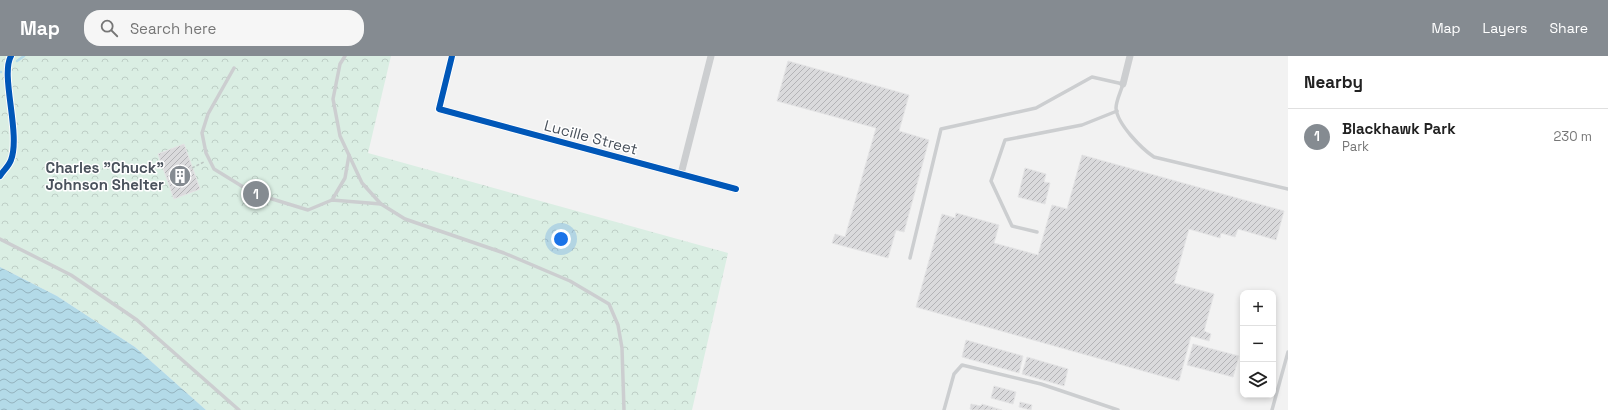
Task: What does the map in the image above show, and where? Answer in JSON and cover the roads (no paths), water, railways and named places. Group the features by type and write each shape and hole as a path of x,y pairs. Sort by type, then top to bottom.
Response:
{"street":[{"path":"0,176 11,160 14,136 8,81 9,59 11,56"},
{"name":"Lucille Street","path":"452,56 439,109 736,189"},
{"path":"681,174 711,56"},
{"path":"1123,84 1130,56"}],"lane":[{"path":"345,56 340,64 333,99 340,136 362,183 381,204 405,219 504,253 570,281 609,304 618,325 622,348 624,410"},
{"path":"234,68 208,114 202,133 214,169 254,194 308,210 332,200 381,204"},
{"path":"910,258 941,129 1036,108 1092,77 1123,84 1116,108 1117,111 1128,132 1147,152 1154,157 1288,189"},
{"path":"1037,232 1012,226 991,181 1005,140 1082,125 1117,111"},
{"path":"332,200 345,178 349,155"},
{"path":"0,239 75,278 137,320 239,410"},
{"path":"1272,410 1288,352"},
{"path":"944,410 954,374 962,365 1042,384 1118,410"}],"water":[{"path":"0,267 57,296 135,347 206,410 0,410"}],"waterway":[{"path":"17,61 24,56"}],"place":[{"name":"Charles \"Chuck\" Johnson Shelter","path":"180,176"},
{"name":"Blackhawk Park","path":"256,194"}]}
